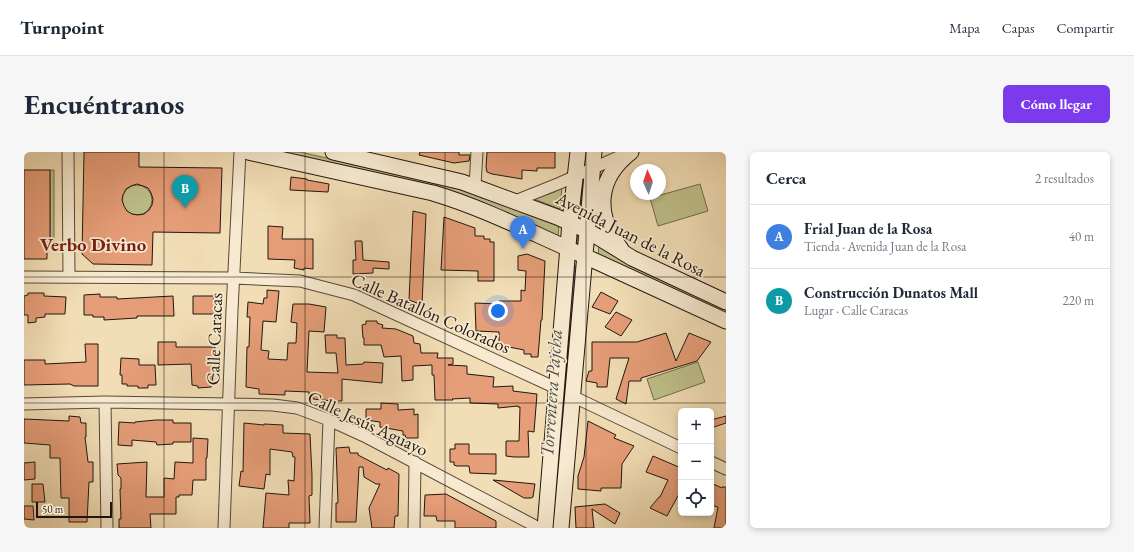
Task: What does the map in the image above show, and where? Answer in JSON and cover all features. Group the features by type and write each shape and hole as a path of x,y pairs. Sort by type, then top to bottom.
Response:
{"main road":[{"name":"Avenida Juan de la Rosa","path":"248,152 433,193 456,200 510,221 545,239 726,321"},
{"name":"Avenida Juan de la Rosa","path":"333,152 475,186 515,201 570,222 588,231 632,258 726,302"},
{"path":"546,528 570,222 578,152"},
{"path":"561,528 594,152"},
{"path":"630,152 615,167 609,177 605,188 603,212 611,237 620,249 632,258"}],"street":[{"path":"68,152 69,276"},
{"name":"Calle Caracas","path":"224,528 240,152"},
{"path":"475,186 477,152"},
{"path":"515,201 630,152"},
{"name":"Calle Batallón Colorados","path":"24,277 69,276 234,278 300,281 354,295 556,388"},
{"path":"572,396 678,447"},
{"path":"105,402 107,528"},
{"name":"Calle Jesús Aguayo","path":"24,404 105,402 273,405 297,408 329,420 364,436 539,528"},
{"path":"325,528 329,420"},
{"path":"414,528 415,462"},
{"path":"714,463 726,469"}],"green space":[{"path":"280,152 300,152 464,190 559,225 558,237 487,204 442,188"},
{"path":"50,170 54,170 54,244 50,244"},
{"path":"700,184 708,211 658,226 651,200 666,200 666,194"},
{"path":"137,185 148,189 152,200 148,211 137,215 126,211 122,200 126,189"},
{"path":"562,187 560,209 534,199 555,192"},
{"path":"599,245 628,264 726,310 726,314 598,256"},
{"path":"698,362 705,382 654,400 647,379"}],"building":[{"path":"84,152 139,152 139,167 222,168 220,233 153,232 152,265 93,264 82,254","holes":["137,184 148,188 153,199 149,210 144,214 138,215 127,211 122,200 126,189"]},
{"path":"420,152 459,152 459,155 470,155 469,161 454,163 419,155"},
{"path":"487,152 555,152 555,168 537,168 537,171 522,170 522,179 492,174 487,172"},
{"path":"24,170 50,170 50,247 47,247 47,259 24,259"},
{"path":"291,177 329,184 328,192 290,190"},
{"path":"413,211 426,214 422,305 409,300"},
{"path":"444,217 475,228 475,236 484,236 484,239 490,239 490,242 494,242 494,281 478,281 478,271 441,270"},
{"path":"268,226 283,227 282,239 313,239 313,269 304,268 304,270 294,268 295,260 268,259"},
{"path":"355,241 362,241 363,260 389,262 389,269 373,268 373,273 353,274 353,260 356,260"},
{"path":"527,254 545,261 542,320 538,357 531,357 531,354 524,354 524,350 499,345 499,332 476,331 475,303 499,304 499,301 521,301 521,290 525,291 526,271 518,270 518,256"},
{"path":"267,290 279,291 276,322 263,321 261,350 269,351 268,359 287,360 288,343 296,343 297,323 291,322 293,304 309,304 326,307 324,332 309,331 307,372 338,373 336,353 326,353 325,335 337,335 337,338 345,338 346,365 363,364 364,362 383,363 382,383 342,379 342,401 313,399 313,396 309,396 309,392 285,391 285,395 259,394 259,389 246,387 247,347 249,347 250,317 247,317 248,302 263,304 264,298 267,298"},
{"path":"601,292 618,301 610,314 592,307"},
{"path":"28,293 44,293 44,296 66,297 65,314 45,314 45,317 36,318 36,322 28,323 28,315 24,315 24,296 28,295"},
{"path":"100,294 100,297 117,297 117,299 173,296 174,316 137,316 137,318 104,320 104,317 84,315 84,295"},
{"path":"193,296 214,296 215,314 193,314"},
{"path":"616,312 632,320 621,336 605,327"},
{"path":"366,321 377,321 377,323 383,325 382,328 396,329 413,336 414,343 420,344 421,353 438,353 437,358 453,358 453,364 448,365 467,366 467,374 494,377 493,387 513,386 513,391 537,394 534,432 528,431 529,457 506,456 506,441 519,441 520,407 498,408 498,404 470,403 470,398 435,400 432,365 413,366 413,380 402,381 401,356 384,357 381,345 364,345 362,325 366,324"},
{"path":"666,333 676,361 689,333 711,342 697,361 641,378 641,381 629,381 626,404 616,399 629,358 610,358 607,387 597,387 597,383 586,381 589,371 592,371 592,342 637,342"},
{"path":"158,342 176,342 176,347 215,347 215,365 211,387 198,388 198,386 192,385 191,364 158,365"},
{"path":"85,344 98,344 98,386 74,386 70,384 24,385 24,360 45,360 45,364 86,362"},
{"path":"121,358 139,359 139,365 155,365 156,385 148,385 148,388 138,388 138,386 127,386 127,384 122,384 122,375 120,375"},
{"path":"381,403 398,404 398,410 414,409 414,415 418,414 418,438 406,438 405,435 403,435 403,431 380,427 380,422 366,420 366,409 381,409"},
{"path":"69,416 80,417 81,423 86,423 85,437 88,462 93,462 93,482 89,482 87,522 69,522 69,498 61,498 60,458 50,458 50,445 24,443 24,419 69,421"},
{"path":"726,416 726,423 714,427 714,419"},
{"path":"156,420 173,420 173,423 191,423 191,442 173,442 173,444 157,445 156,442 132,440 132,446 118,445 119,422 135,423"},
{"path":"588,421 616,435 614,438 634,446 622,464 621,488 601,488 601,491 578,489 578,476 584,457"},
{"path":"244,423 283,425 283,433 310,434 312,495 309,496 310,523 289,523 289,528 263,528 266,493 289,495 288,480 294,481 295,457 293,457 292,452 270,449 270,475 266,474 264,489 239,486 241,471 243,472"},
{"path":"193,438 208,439 206,480 193,480 192,495 179,495 179,497 176,497 176,514 150,514 151,528 119,528 119,519 121,519 121,478 118,475 117,464 147,462 146,497 164,497 164,478 174,479 175,462 193,463"},
{"path":"455,444 469,444 469,454 496,454 496,474 470,473 469,466 454,465 454,462 450,462 450,449 455,449"},
{"path":"349,447 350,453 358,453 358,455 387,470 388,468 399,474 398,516 395,516 394,528 372,528 369,508 380,484 376,484 364,477 363,467 359,467 356,522 336,522 336,503 338,503 336,448"},
{"path":"653,456 678,467 678,496 667,516 650,508 660,497 668,480 646,472"},
{"path":"35,462 35,479 24,480 24,463"},
{"path":"493,480 535,484 533,497 524,498"},
{"path":"32,484 43,484 45,502 32,502"},
{"path":"714,484 722,488 726,487 726,528 714,528 718,507 714,506"},
{"path":"446,494 496,521 496,528 455,528 455,521 437,521 436,516 424,516 425,495"},
{"path":"605,504 620,513 615,524 592,509 594,528 576,528 575,507"},
{"path":"24,506 33,506 34,520 24,519"}],"waterway":[{"name":"Torrentera Pajcha","path":"585,161 586,152"},
{"name":"Torrentera Pajcha","path":"580,214 583,181"},
{"name":"Torrentera Pajcha","path":"576,245 577,235"},
{"name":"Torrentera Pajcha","path":"567,378 575,266"}],"place":[{"name":"Construcción Dunatos Mall","path":"185,208"},
{"name":"Frial Juan de la Rosa","path":"523,249"}],"district":[{"name":"Verbo Divino","path":"93,244"}]}
